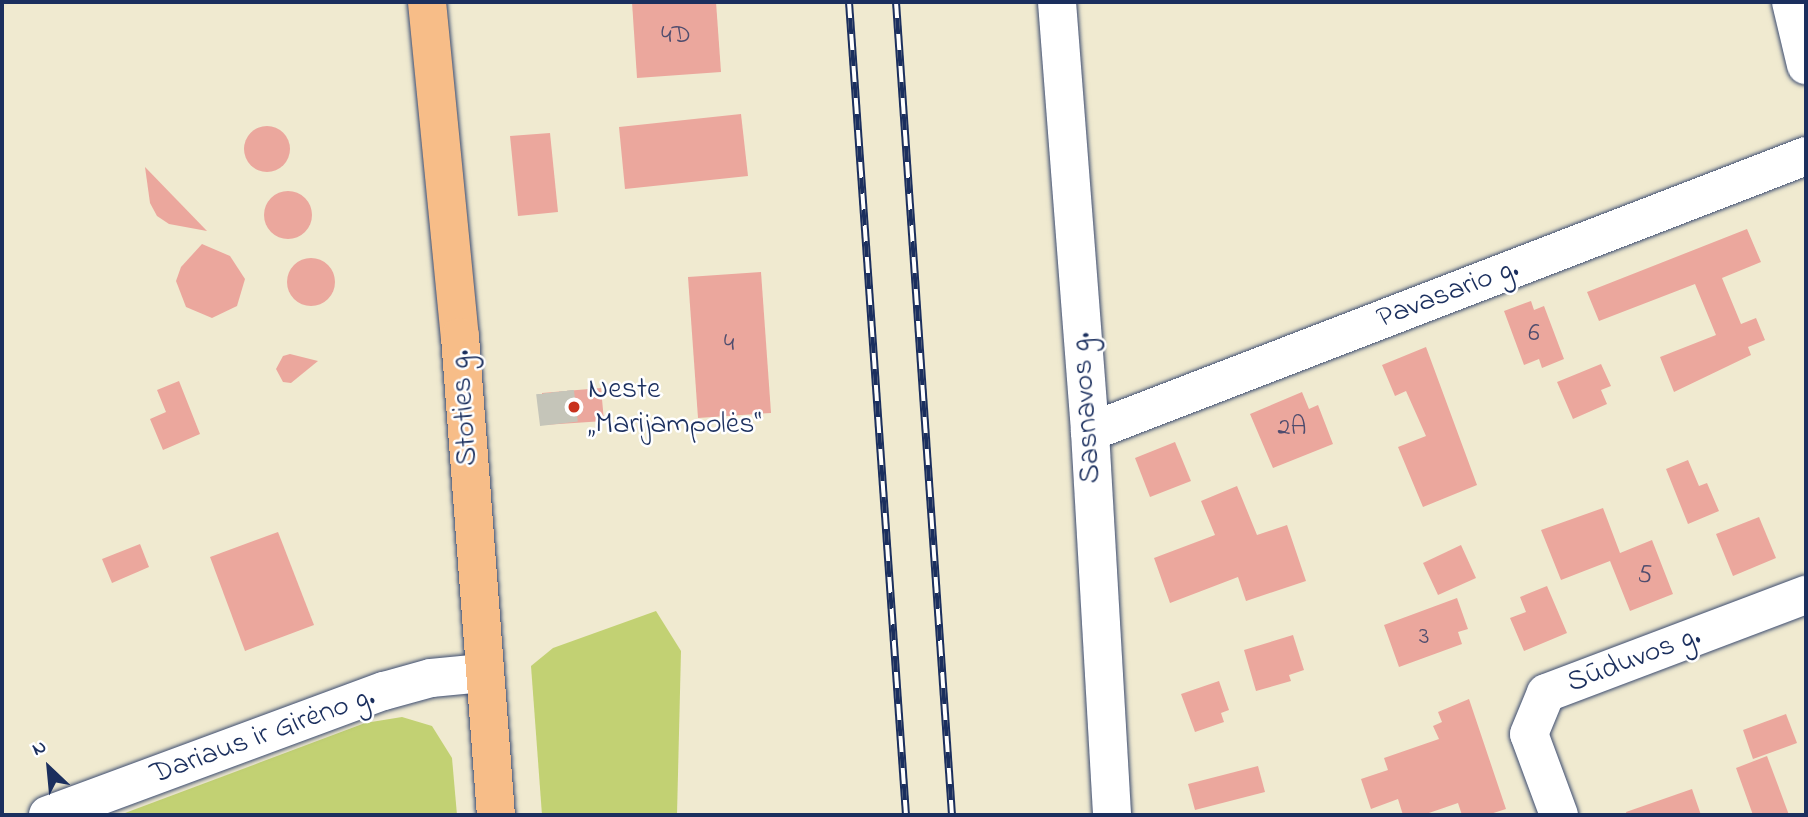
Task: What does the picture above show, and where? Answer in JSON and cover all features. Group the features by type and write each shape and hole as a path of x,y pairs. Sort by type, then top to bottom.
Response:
{"main road":[{"name":"Stoties g.","path":"428,2 460,337 483,673 496,815"}],"street":[{"name":"Sasnavos g.","path":"1057,2 1090,432 1112,815"},
{"path":"1791,2 1806,65"},
{"name":"Pavasario g.","path":"1090,432 1806,156"},
{"name":"Sūduvos g.","path":"1559,815 1529,734 1546,693 1806,595"},
{"name":"Dariaus ir Girėno g.","path":"48,815 384,691 431,678 483,673"}],"green space":[{"path":"656,611 681,651 677,815 542,815 531,666 553,648"},
{"path":"402,717 432,726 452,758 457,815 125,813 365,723"}],"building":[{"path":"632,2 716,2 721,72 637,78"},
{"path":"741,114 748,176 625,189 619,127"},
{"path":"267,126 284,132 290,149 284,166 267,172 250,166 244,149 250,132"},
{"path":"550,133 558,212 518,216 510,136"},
{"path":"145,167 207,231 169,224 157,216 150,203"},
{"path":"288,191 305,198 312,215 305,232 288,239 271,232 264,215 271,198"},
{"path":"1747,229 1761,262 1722,278 1741,324 1756,318 1765,340 1748,347 1751,355 1674,392 1660,357 1716,335 1695,284 1599,321 1587,292"},
{"path":"202,244 230,256 245,279 237,306 212,318 186,307 176,281 181,267"},
{"path":"311,258 328,265 335,282 328,299 311,306 294,299 287,282 294,265"},
{"path":"761,272 771,413 698,418 688,277"},
{"path":"1531,301 1534,310 1544,306 1564,359 1542,368 1539,359 1524,365 1504,311"},
{"path":"1426,347 1477,485 1423,507 1398,447 1426,436 1406,391 1395,396 1382,365"},
{"path":"290,354 318,361 291,383 283,382 276,369 283,356"},
{"path":"1601,364 1611,386 1601,390 1607,404 1573,419 1557,382"},
{"path":"179,381 200,434 163,450 150,419 166,412 157,390"},
{"path":"601,388 604,421 544,425 542,393"},
{"path":"1302,392 1309,409 1318,405 1333,444 1273,468 1250,414"},
{"path":"1175,442 1191,481 1150,497 1135,458"},
{"path":"1688,460 1699,486 1707,483 1719,511 1688,524 1666,469"},
{"path":"1237,486 1257,535 1287,525 1306,581 1246,601 1238,577 1170,603 1154,558 1215,535 1201,501"},
{"path":"1603,508 1620,553 1652,540 1673,594 1630,611 1610,561 1561,580 1541,530"},
{"path":"1759,517 1776,558 1733,576 1716,534"},
{"path":"278,532 314,625 245,651 210,557"},
{"path":"140,544 149,567 112,583 102,559"},
{"path":"1461,545 1476,578 1438,595 1423,563"},
{"path":"1547,586 1567,633 1524,651 1510,618 1526,612 1520,597"},
{"path":"1457,598 1468,629 1458,632 1462,644 1399,667 1384,625"},
{"path":"1293,635 1304,670 1289,675 1291,681 1256,691 1244,650"},
{"path":"1219,681 1229,710 1221,713 1224,722 1195,732 1181,694"},
{"path":"1469,699 1506,809 1487,815 1462,815 1458,803 1423,815 1403,815 1398,799 1371,809 1361,779 1388,770 1384,758 1439,739 1433,726 1442,722 1438,712"},
{"path":"1786,714 1797,743 1753,759 1743,730"},
{"path":"1767,756 1789,815 1753,815 1736,768"},
{"path":"1258,766 1265,792 1195,810 1188,784"},
{"path":"1692,789 1701,815 1627,815 1626,812"}],"tunnel":[{"path":"555,392 559,424"}],"railway":[{"path":"849,2 906,815"},
{"path":"896,2 952,815"}],"place":[{"name":"Neste „Marijampolės“","path":"574,407"}]}
